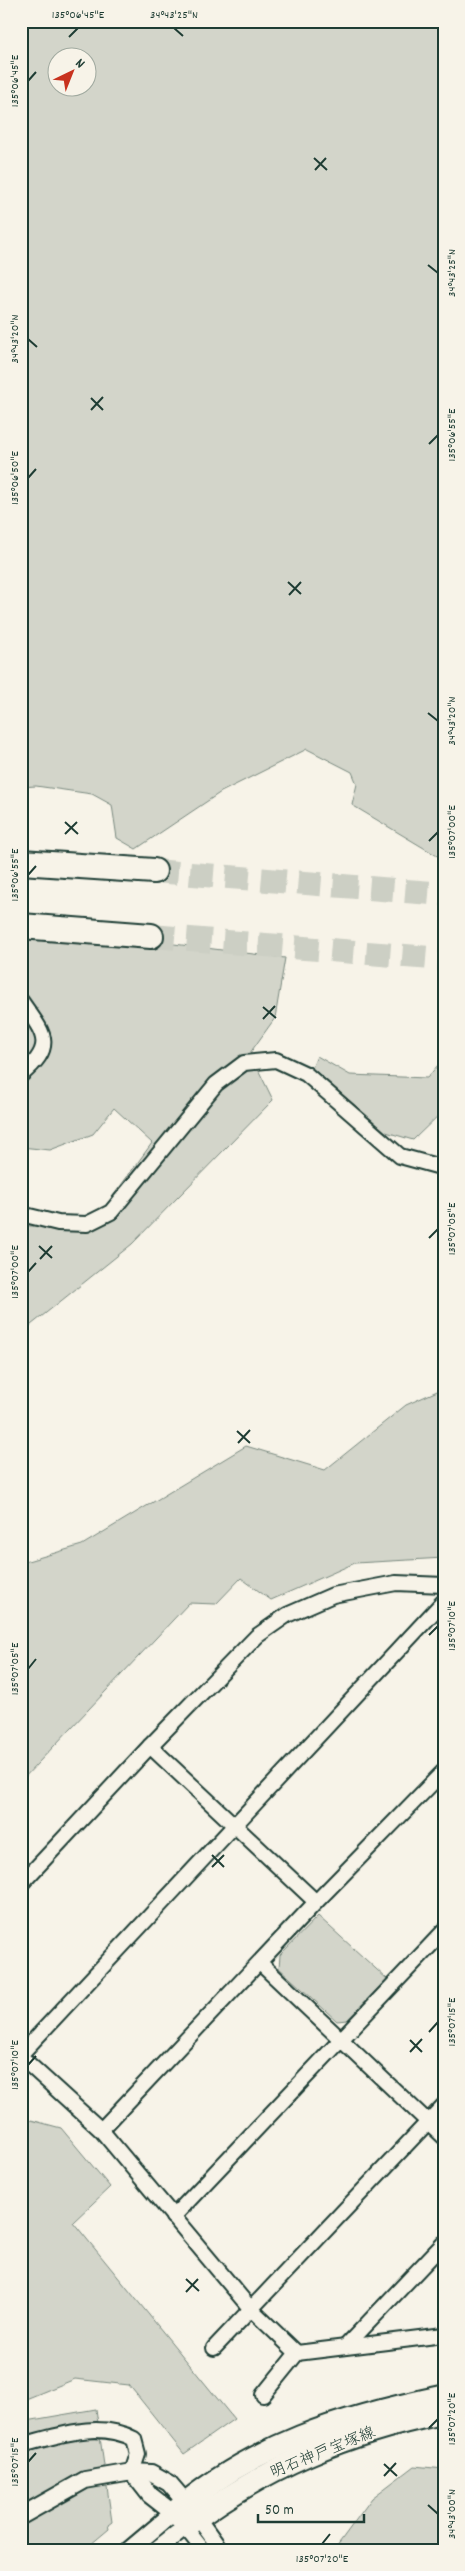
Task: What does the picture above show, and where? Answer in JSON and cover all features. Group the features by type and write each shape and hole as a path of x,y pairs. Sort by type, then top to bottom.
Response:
{"highway":[{"path":"21,862 154,872"},
{"path":"21,926 151,936"}],"main road":[{"name":"明石神戸宝塚線","path":"186,2515 253,2457 292,2438 336,2422 386,2408 444,2396"},
{"name":"明石神戸宝塚線","path":"186,2515 216,2503 262,2475 340,2441 389,2425 444,2413"}],"street":[{"path":"21,1001 39,1028 44,1041 43,1051 32,1066 21,1075"},
{"path":"21,1214 58,1223 87,1224 111,1212 216,1084 244,1063 276,1060 306,1074 400,1156 444,1168"},
{"path":"21,1884 150,1746 257,1636 287,1615 332,1595 396,1583 444,1585"},
{"path":"297,2353 250,2308 101,2130 21,2055 444,1601"},
{"path":"150,1746 316,1902"},
{"path":"101,2130 260,1964 316,1902 444,1771"},
{"path":"173,2217 444,1931"},
{"path":"260,1964 341,2038 444,2137"},
{"path":"214,2348 444,2105"},
{"path":"346,2346 444,2243"},
{"path":"263,2395 297,2353 444,2335"},
{"path":"21,2445 84,2430 123,2433 134,2439 138,2454 132,2472"},
{"path":"21,2516 85,2480 132,2472 151,2473 169,2483 203,2550"},
{"path":"129,2550 186,2515"},
{"path":"156,2550 186,2515"},
{"path":"186,2515 221,2550"}],"shaded area":[{"path":"21,21 444,21 444,860 352,805 357,784 352,772 307,749 221,792 136,849 117,838 112,805 92,794 36,786 21,787"},
{"path":"21,934 158,942 285,958 275,1018 250,1053 273,1100 132,1244 21,1333 21,1226 91,1226 152,1143 114,1108 93,1134 50,1150 21,1147"},
{"path":"317,1056 350,1075 427,1078 444,1058 444,1110 413,1140 386,1132 312,1068"},
{"path":"444,1388 444,1558 355,1563 271,1600 241,1578 216,1604 189,1603 21,1781 21,1563 82,1545 246,1446 325,1470 406,1405"},
{"path":"318,1916 387,1979 347,2020 337,2021 279,1968 280,1955"},
{"path":"31,2120 61,2128 110,2187 73,2222 234,2419 184,2454 129,2385 75,2379 21,2401 21,2131"},
{"path":"96,2409 112,2522 108,2525 109,2529 84,2550 21,2550 21,2422"},
{"path":"414,2466 444,2469 444,2550 334,2550 372,2498"}],"tunnel":[{"path":"154,871 444,894"},
{"path":"151,936 444,959"}]}
